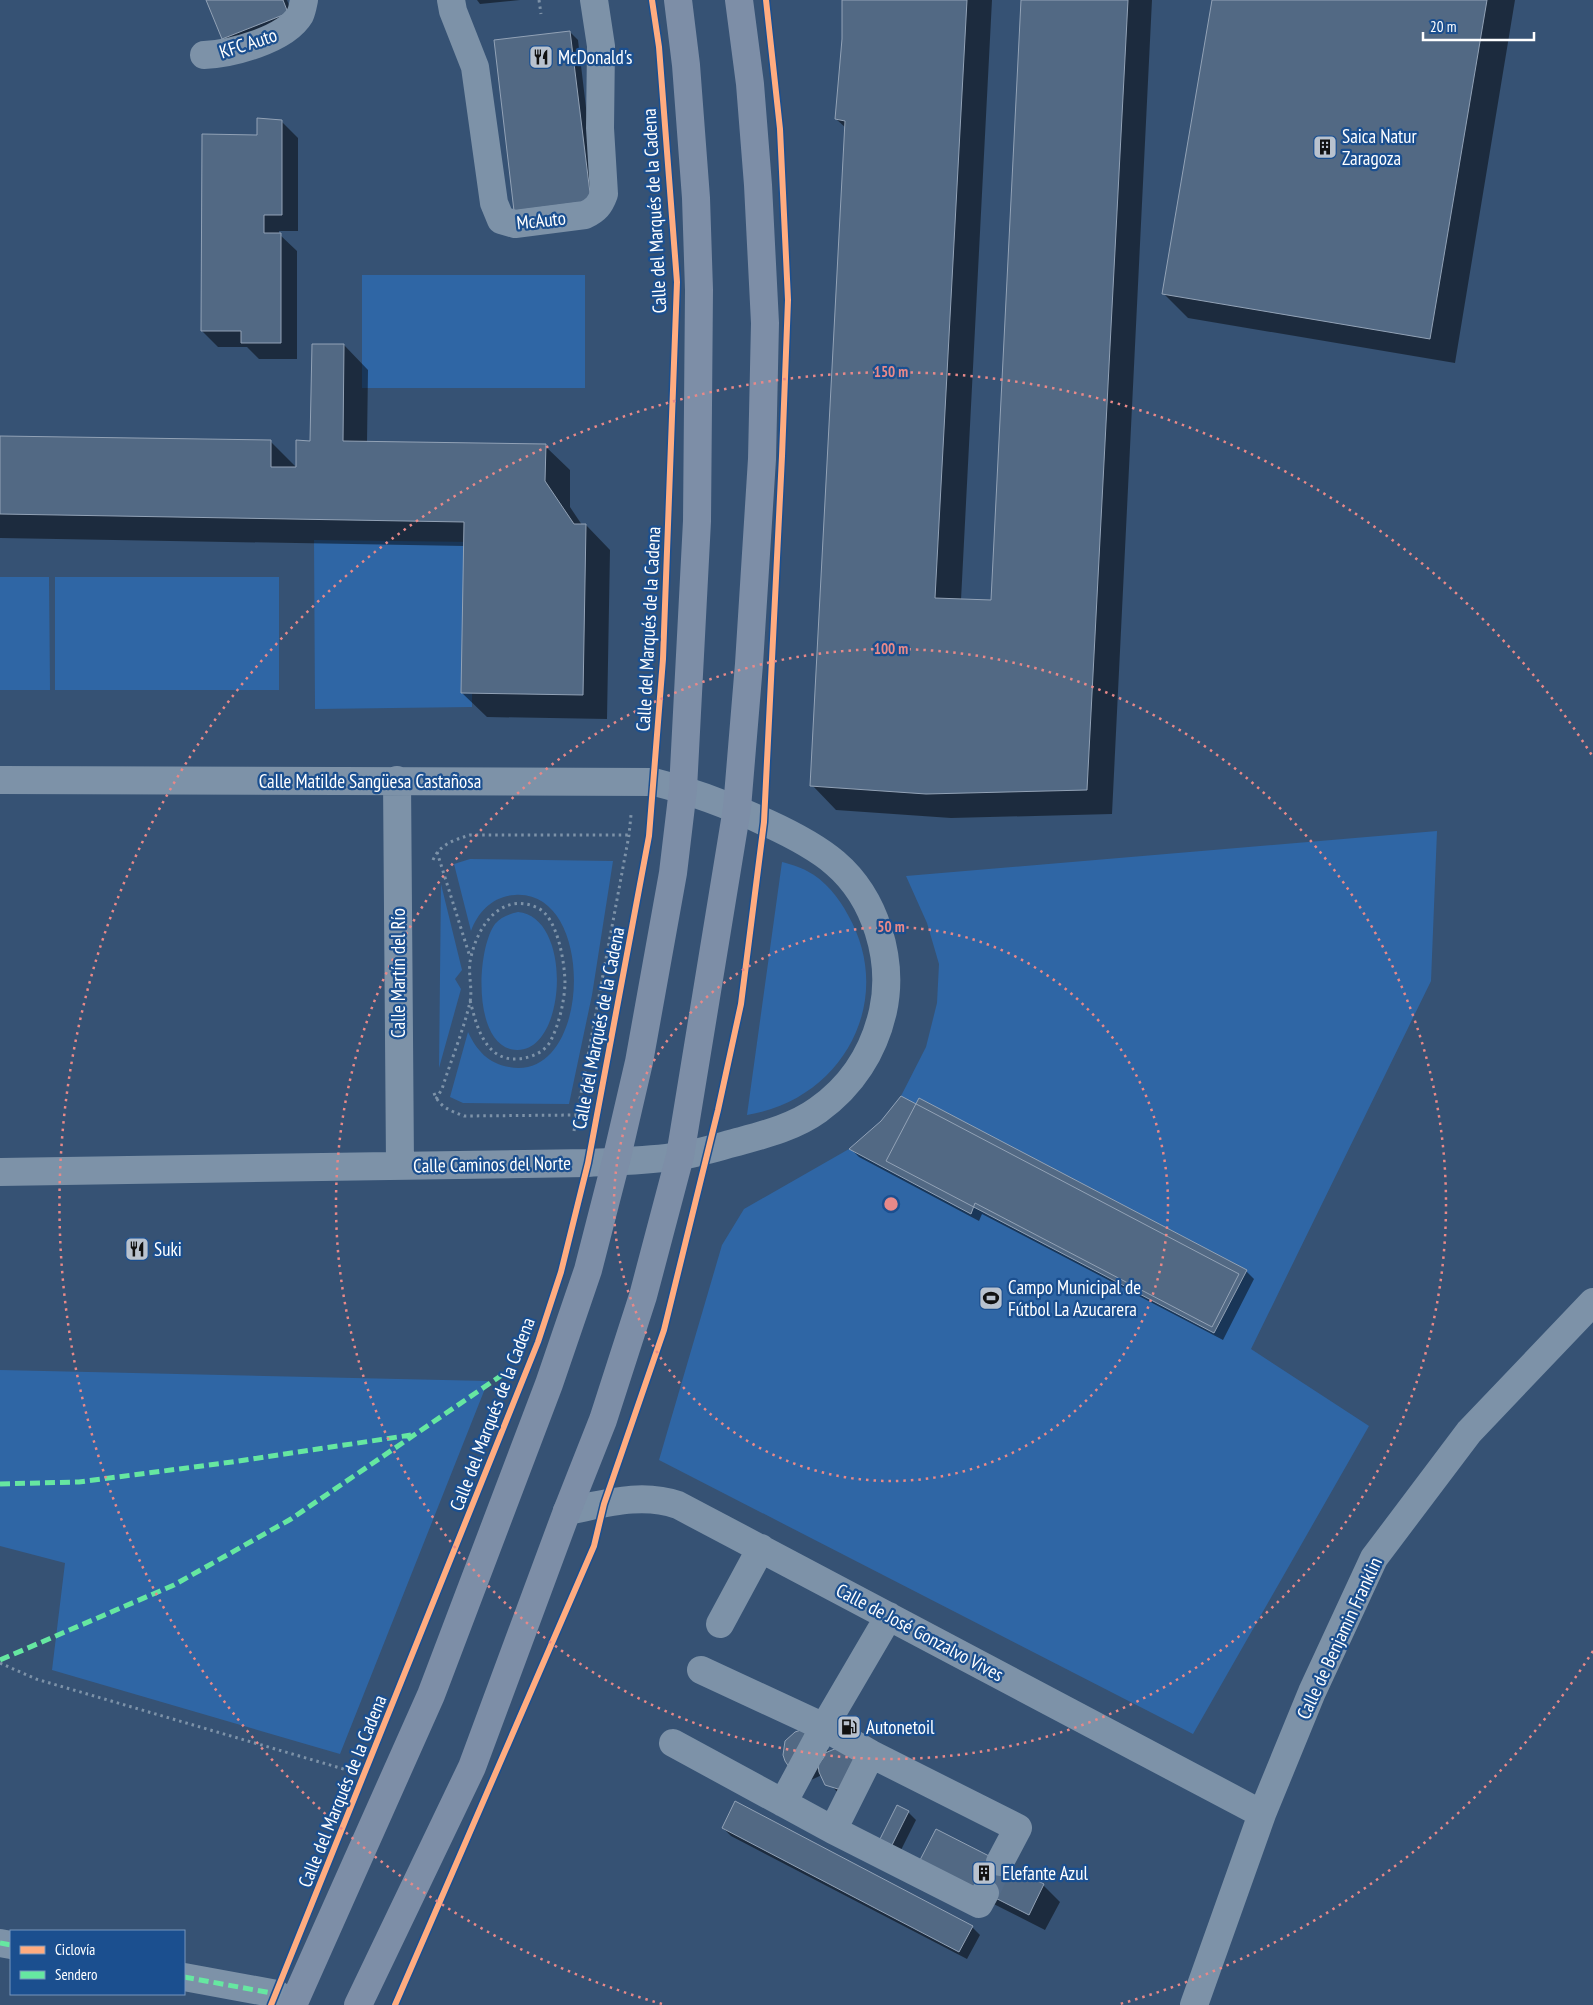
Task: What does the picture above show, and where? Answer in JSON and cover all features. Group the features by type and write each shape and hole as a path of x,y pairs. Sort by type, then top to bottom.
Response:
{"main road":[{"name":"Calle del Marqués de la Cadena","path":"285,2000 434,1686 549,1384 588,1270 616,1162 652,989 673,873 683,789 697,521 700,290 696,198 686,65 678,0"},
{"path":"358,2005 472,1767 567,1512 604,1420 627,1348 680,1156 736,808 749,664 762,459 765,323 750,84 738,0"}],"street":[{"name":"KFC Auto","path":"204,55 230,52 285,30 300,15 304,0"},
{"name":"McAuto","path":"451,0 452,11 475,67 494,203 500,220 515,224 585,215 594,211 601,203 604,194 600,128 601,46 594,0"},
{"name":"Calle Matilde Sangüesa Castañosa","path":"0,780 654,782 683,789 736,808"},
{"name":"Calle Martín del Río","path":"397,780 400,1165"},
{"name":"Calle Caminos del Norte","path":"0,1172 616,1162 680,1156 757,1137 786,1127 818,1111 853,1078 863,1062 880,1024 887,976 883,951 871,913 851,880 836,864 815,848 736,808"},
{"name":"Calle de Benjamin Franklin","path":"1194,2005 1262,1814 1312,1692 1374,1558 1468,1432 1593,1302"},
{"name":"Calle de José Gonzalvo Vives","path":"567,1512 633,1499 662,1499 761,1548 1262,1814"},
{"path":"720,1624 761,1548"},
{"path":"783,1803 824,1727 889,1616"},
{"path":"701,1670 824,1727 871,1754 1018,1828 1000,1862"},
{"path":"673,1743 833,1830 979,1904 985,1893"},
{"path":"833,1830 871,1754"},
{"path":"185,1977 285,2000"}],"path":[{"path":"539,0 541,14"},
{"path":"566,1163 578,1116 629,835 634,782"},
{"path":"431,864 436,852 450,841 470,835 629,835"},
{"path":"436,852 470,958 470,1000 476,1025 483,1041 499,1055 515,1060 534,1056 549,1044 561,1015 565,984 560,945 552,923 540,910 526,904 508,904 493,912 480,931 470,958"},
{"path":"436,1099 442,1089 470,1000"},
{"path":"432,1086 436,1099 447,1110 464,1116 578,1116"},
{"path":"0,1663 36,1679 347,1770"}],"shaded area":[{"path":"362,275 585,275 585,388 362,388"},
{"path":"314,540 473,542 472,707 315,709"},
{"path":"0,577 49,577 50,690 0,690"},
{"path":"55,577 279,577 279,690 55,690"},
{"name":"Campo Municipal de Fútbol La Azucarera","path":"1437,831 1431,981 1251,1349 1369,1426 1193,1734 659,1460 722,1245 744,1209 849,1149 881,1121 901,1096 926,1047 937,1003 939,964 927,923 906,876"},
{"path":"470,859 613,861 592,995 569,1104 463,1103 450,1097 468,1032 479,1050 495,1063 509,1067 536,1064 556,1046 569,1018 574,985 571,951 560,922 542,901 515,895 500,898 487,906 471,931 454,864"},
{"path":"782,862 804,870 820,879 836,896 848,915 862,948 866,980 863,1012 852,1042 834,1068 810,1090 781,1106 747,1115"},
{"path":"441,884 462,970 455,979 461,989 439,1068"},
{"path":"518,912 536,919 548,936 555,958 557,983 554,1008 546,1030 534,1045 517,1050 502,1045 492,1034 485,1017 482,975 484,955 495,924 505,916"},
{"path":"0,1370 488,1381 340,1754 52,1670 65,1563 0,1546"}],"building":[{"path":"206,0 283,0 288,13 222,39"},
{"path":"842,0 967,0 935,598 991,600 1021,0 1128,0 1087,790 926,794 810,786 845,121 835,119 842,39"},
{"name":"Saica Natur Zaragoza","path":"1212,0 1487,0 1430,339 1162,294"},
{"path":"570,31 591,201 514,211 494,40"},
{"path":"257,118 282,120 282,215 264,215 264,233 281,233 281,343 241,343 241,331 201,331 202,134 257,135"},
{"path":"312,344 344,344 343,441 546,444 545,481 574,524 586,524 583,695 461,693 464,522 0,514 0,436 271,440 271,467 296,467 296,440 310,441"},
{"path":"901,1096 1239,1274 1212,1327 975,1203 971,1214 849,1149 881,1121"},
{"path":"919,1098 1247,1270 1214,1333 886,1161"},
{"path":"801,1730 823,1744 824,1757 815,1769 789,1767 785,1761 783,1755 785,1741 795,1732"},
{"path":"837,1748 858,1762 844,1789 825,1785 819,1772 818,1765 825,1753"},
{"path":"735,1801 973,1926 959,1952 722,1828"},
{"path":"897,1805 909,1811 891,1847 879,1841"},
{"name":"Elefante Azul","path":"936,1829 1044,1884 1029,1915 920,1860"}],"tunnel":[{"path":"985,1893 1000,1862"}],"marked path":[{"path":"0,1660 174,1585 291,1519 502,1375"},
{"path":"0,1484 79,1482 232,1462 411,1435"},
{"path":"0,1943 10,1945"},
{"path":"185,1977 277,1994"}],"cycle path":[{"path":"271,2005 538,1342 561,1272 588,1163 649,836 663,659 677,282 659,47 652,0"},
{"path":"395,2005 594,1546 604,1504 664,1330 718,1110 741,1004 764,822 788,300 780,129 766,0"}],"place":[{"name":"McDonald's","path":"541,57"},
{"name":"Saica Natur Zaragoza","path":"1325,147"},
{"name":"Suki","path":"137,1249"},
{"name":"Campo Municipal de Fútbol La Azucarera","path":"991,1298"},
{"name":"Autonetoil","path":"849,1727"},
{"name":"Elefante Azul","path":"984,1873"}]}
